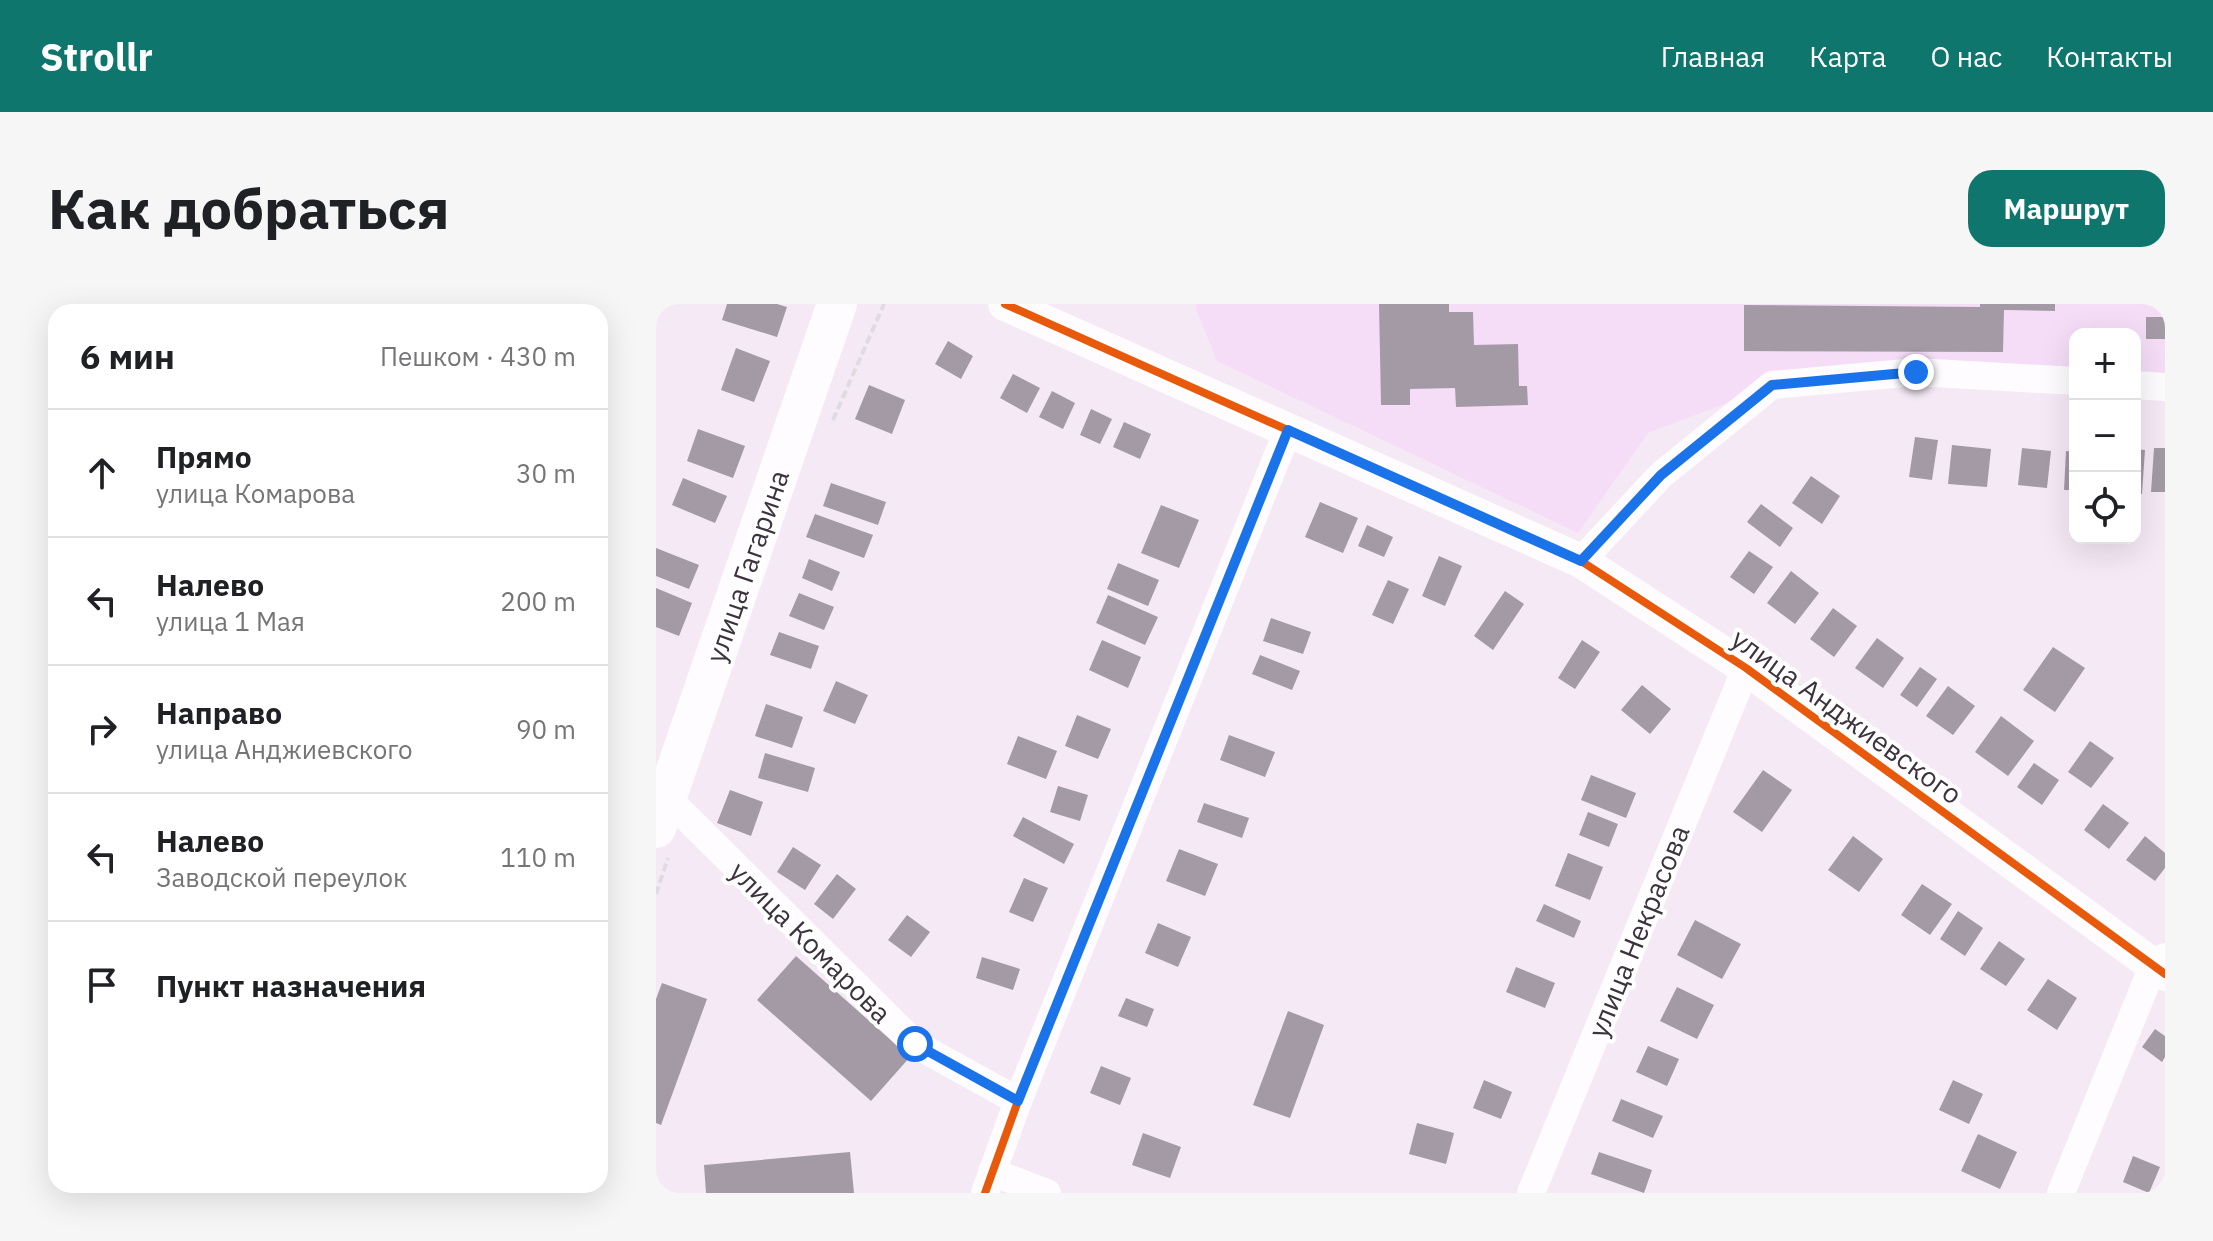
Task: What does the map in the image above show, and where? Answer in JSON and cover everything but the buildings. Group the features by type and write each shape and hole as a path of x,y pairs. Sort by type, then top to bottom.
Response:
{"main road":[{"name":"улица Гагарина","path":"660,807 837,304"}],"street":[{"name":"улица Анджиевского","path":"1005,304 1581,561 1746,668 2161,966"},
{"path":"1581,561 1661,475 1772,385 1916,372 2069,381"},
{"path":"2141,385 2165,387"},
{"path":"1047,1193 989,1183 1018,1101 1288,430"},
{"name":"улица Некрасова","path":"1531,1193 1746,668"},
{"name":"улица Комарова","path":"660,807 915,1044 1018,1101"},
{"path":"2061,1193 2161,966"}],"shaded area":[{"path":"1197,304 2165,304 2165,386 2141,384 2141,328 2069,328 2069,381 1821,367 1648,433 1578,533 1217,361 1196,309"}],"cycle path":[{"path":"1005,304 1581,561 1746,668 2165,974"},
{"path":"985,1193 1018,1101 1288,430"}],"route":[{"path":"915,1044 1018,1101 1288,430 1581,561 1661,475 1772,385 1916,372"}]}
